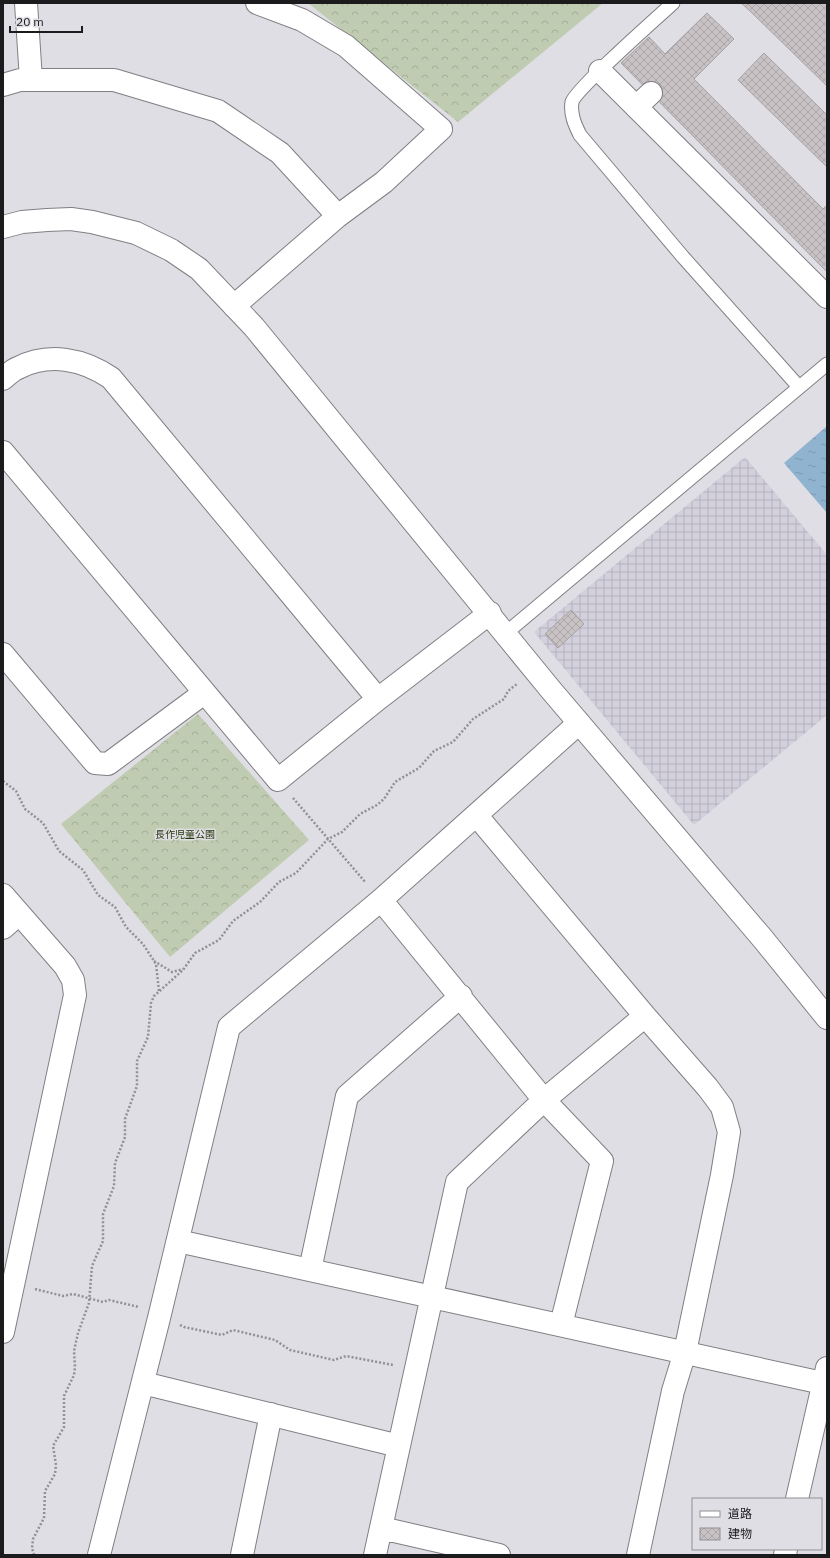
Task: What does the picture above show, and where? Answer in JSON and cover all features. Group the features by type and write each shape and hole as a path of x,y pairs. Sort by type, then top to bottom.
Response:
{"street":[{"path":"26,3 31,80"},
{"path":"234,306 338,216 384,182 441,129 346,46 302,20 257,3"},
{"path":"600,71 643,100 827,297"},
{"path":"3,84 20,80 114,80 218,111 280,153 338,216"},
{"path":"3,227 22,222 71,219 136,233 171,250 199,269 254,327 579,723 763,939 827,1018"},
{"path":"3,379 17,368 43,360 73,360 95,367 111,378 378,699"},
{"path":"3,452 278,780 378,699 490,613"},
{"path":"3,654 95,763 108,764 204,693"},
{"path":"99,1555 178,1241 229,1027 381,900 477,816 579,723"},
{"path":"477,816 645,1016 708,1088 722,1107 729,1132 722,1175 685,1352 673,1391 638,1555"},
{"path":"3,895 65,966 73,980 75,995 3,1332"},
{"path":"381,900 544,1100 602,1161 561,1325"},
{"path":"3,928 19,914"},
{"path":"310,1270 347,1096 460,996"},
{"path":"375,1555 457,1182 544,1100 645,1016"},
{"path":"178,1241 685,1352 826,1379 798,1498"},
{"path":"143,1383 399,1446"},
{"path":"242,1555 271,1414"},
{"path":"381,1528 499,1555"}],"lane":[{"path":"673,3 600,71 572,102 574,123 580,135 683,257 799,387"},
{"path":"506,633 827,364"}],"path":[{"path":"278,780 381,900"},
{"path":"3,782 16,791 29,814 43,823 59,851 84,870 98,895 115,907 126,927 143,944 153,960 158,974 159,992"},
{"path":"153,960 172,972 184,968"},
{"path":"14,1282 62,1296 74,1294 103,1302 109,1300 144,1309 148,1315 176,1322 184,1327 222,1336 233,1330 275,1340 290,1350 334,1360 346,1356 416,1370"}],"shaded area":[{"path":"745,457 827,555 827,715 694,825 534,632"}],"green space":[{"path":"308,3 603,3 458,122"},
{"name":"長作児童公園","path":"198,714 309,840 170,957 61,824"}],"water":[{"path":"827,426 827,513 784,463"}],"building":[{"path":"741,3 827,3 827,86 750,11"},
{"path":"707,13 734,39 694,79 823,209 827,205 827,272 621,63 649,37 665,54"},
{"path":"764,53 827,115 827,167 738,80"},
{"path":"571,610 584,624 558,648 545,634"}]}
